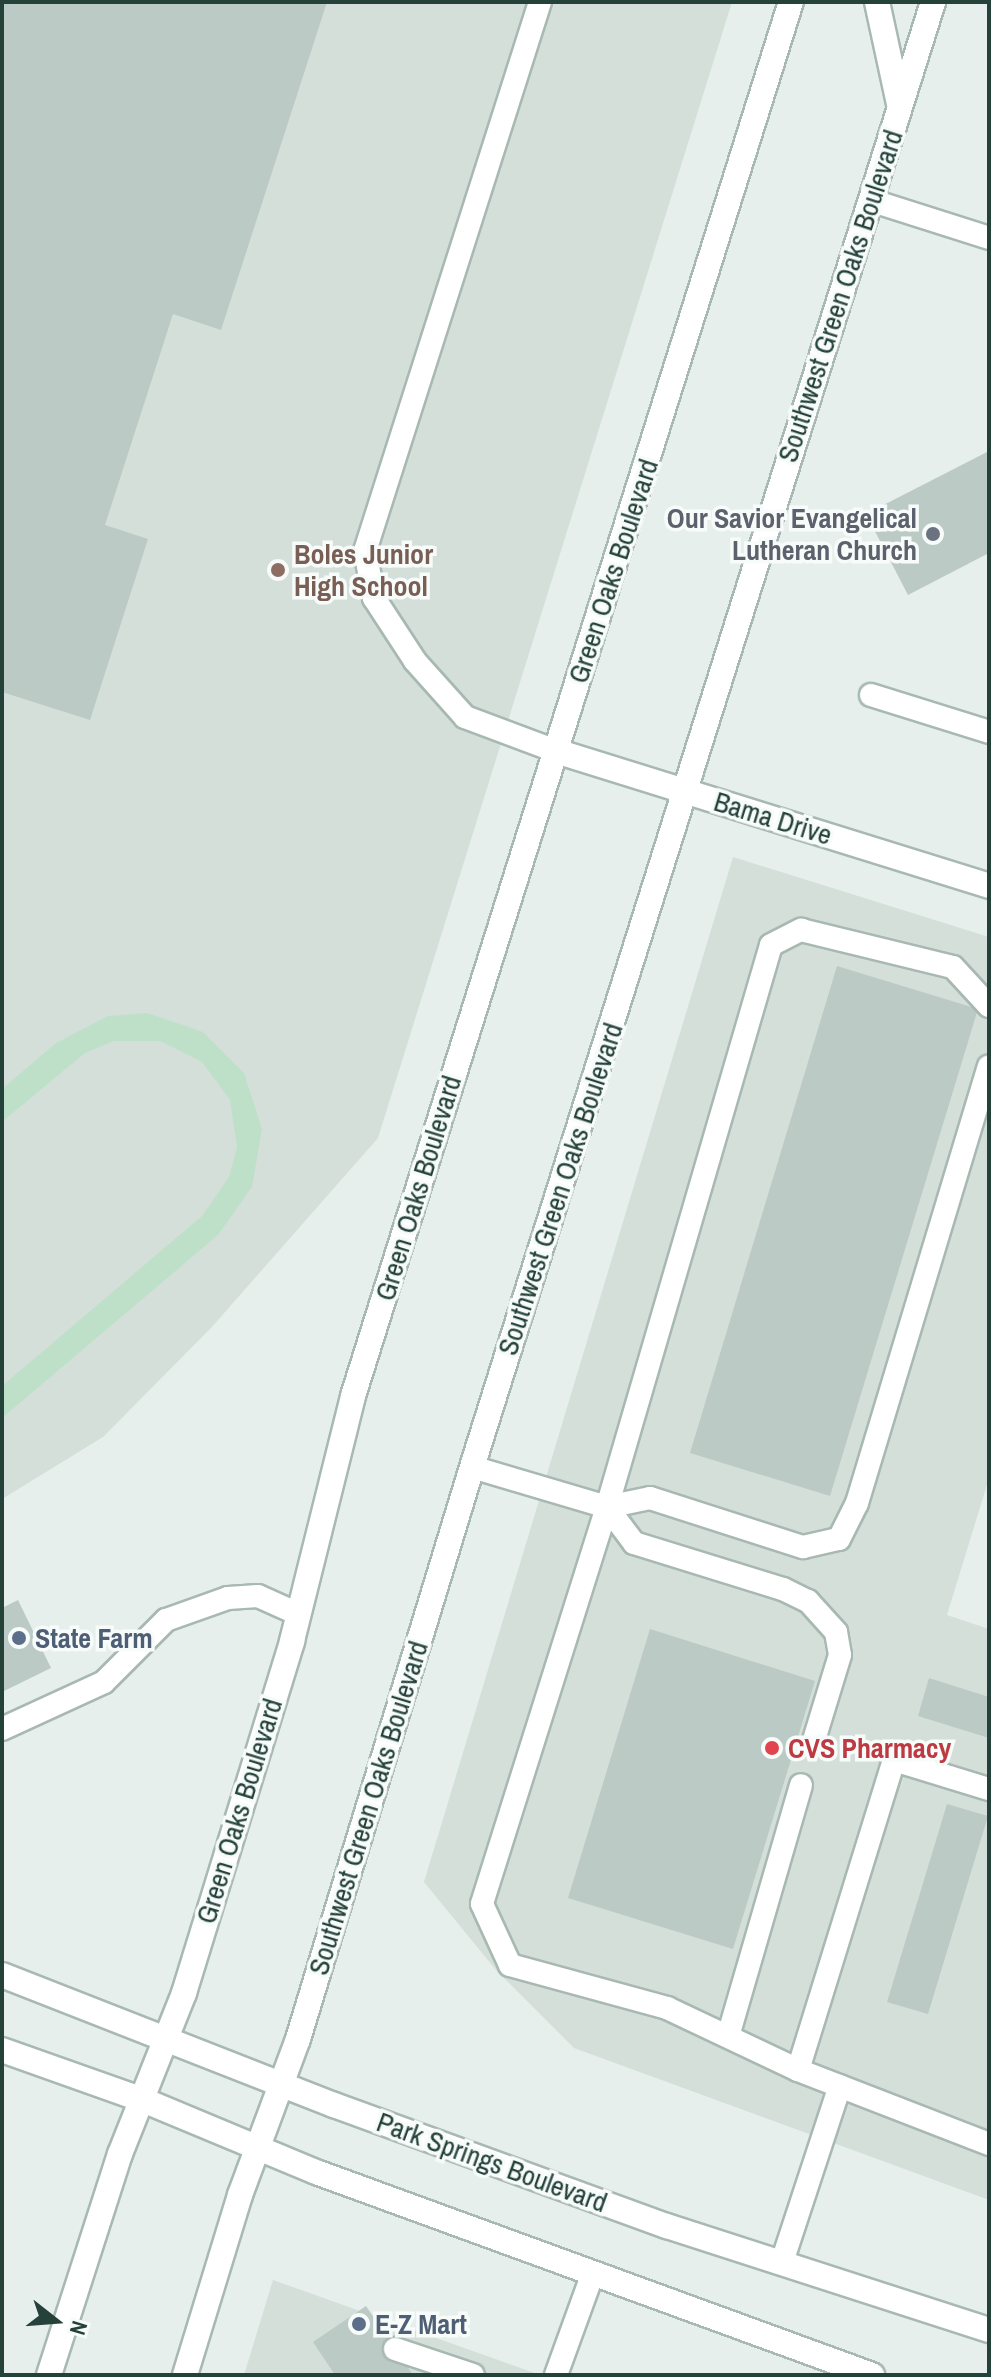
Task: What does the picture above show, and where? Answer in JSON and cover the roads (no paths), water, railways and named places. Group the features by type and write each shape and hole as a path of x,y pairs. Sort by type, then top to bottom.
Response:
{"main road":[{"name":"Green Oaks Boulevard","path":"49,2375 120,2154 168,2035 298,1614 353,1396 791,2"},
{"path":"877,2 900,107"},
{"name":"Southwest Green Oaks Boulevard","path":"185,2375 258,2146 282,2081 933,2"},
{"name":"Bama Drive","path":"556,751 989,886"},
{"name":"Park Springs Boulevard","path":"2,1975 168,2035 667,2226 989,2330"},
{"path":"2,2050 143,2100 316,2172 872,2375"}],"lane":[{"path":"540,2 365,551 374,598 415,661 465,717 556,751"},
{"path":"870,200 989,238"},
{"path":"871,695 989,732"},
{"path":"989,1006 953,967 801,930 771,945 607,1507 482,1904 510,1965 667,2008 729,2033 798,2070 989,2144"},
{"path":"472,1467 607,1507 650,1498 803,1547 839,1539 857,1503 989,1067"},
{"path":"607,1507 634,1543 783,1589 808,1601 836,1632 840,1655 814,1740"},
{"path":"2,1729 104,1682 166,1620 228,1598 258,1596 298,1614"},
{"path":"798,2070 894,1760 989,1789"},
{"path":"729,2033 801,1785"},
{"path":"782,2262 840,2086"},
{"path":"556,2375 593,2273"},
{"path":"395,2349 473,2375"}],"place":[{"name":"Our Savior Evangelical Lutheran Church","path":"933,534"},
{"name":"Boles Junior High School","path":"278,570"},
{"name":"State Farm","path":"19,1638"},
{"name":"CVS Pharmacy","path":"772,1748"},
{"name":"E-Z Mart","path":"359,2324"}]}
